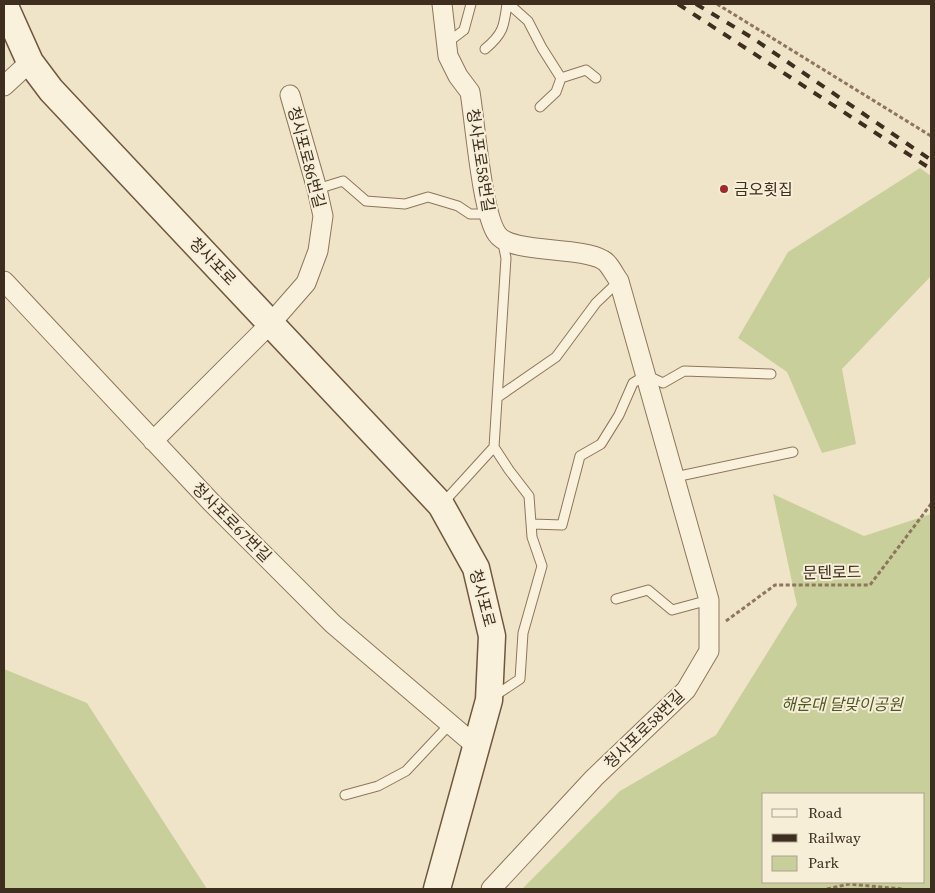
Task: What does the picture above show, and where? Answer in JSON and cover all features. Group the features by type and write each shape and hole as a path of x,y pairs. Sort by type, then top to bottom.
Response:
{"street":[{"name":"청사포로","path":"4,4 30,62 51,90 441,505 476,568 492,636 489,700 437,889"},
{"name":"청사포로58번길","path":"442,4 448,56 458,76 470,92 488,214 497,236 513,245 589,254 605,261 619,281 709,600 709,651 686,690 594,778 491,889"},
{"path":"4,86 30,62"},
{"name":"청사포로86번길","path":"153,441 271,323 306,283 318,251 323,216 290,96"},
{"name":"청사포로67번길","path":"4,281 153,441 333,624 476,746"}],"lane":[{"path":"446,43 464,30 471,4"},
{"path":"485,49 496,40 504,28 508,4"},
{"path":"508,4 528,21 542,48 562,78"},
{"path":"540,107 556,92 562,78 586,70 596,78"},
{"path":"317,189 343,181 366,201 405,204 428,196 458,206 470,214 488,214"},
{"path":"489,700 520,679 523,634 542,566 532,537 533,524 529,496 494,446 506,258 502,238"},
{"path":"498,397 556,357 596,303 619,281"},
{"path":"533,524 562,525 580,456 601,444 620,415 633,383 646,375 663,383 684,372 771,374"},
{"path":"441,505 494,446"},
{"path":"675,477 793,452"},
{"path":"616,599 648,590 672,610 709,600"},
{"path":"345,795 378,786 406,771 450,724"}],"path":[{"path":"717,4 931,136"},
{"name":"문텐로드","path":"709,634 775,585 870,584 931,504"},
{"path":"827,889 849,884 902,889"}],"green space":[{"path":"920,168 931,176 931,276 842,369 856,444 822,453 787,372 738,338 788,252"},
{"name":"해운대 달맞이공원","path":"773,494 864,536 931,514 931,889 522,889 620,791 716,735 797,605"},
{"path":"4,669 87,703 207,889 4,889"}],"railway":[{"path":"678,4 931,169"},
{"path":"696,4 751,37 931,160"}],"place":[{"name":"금오횟집","path":"724,189"}]}
